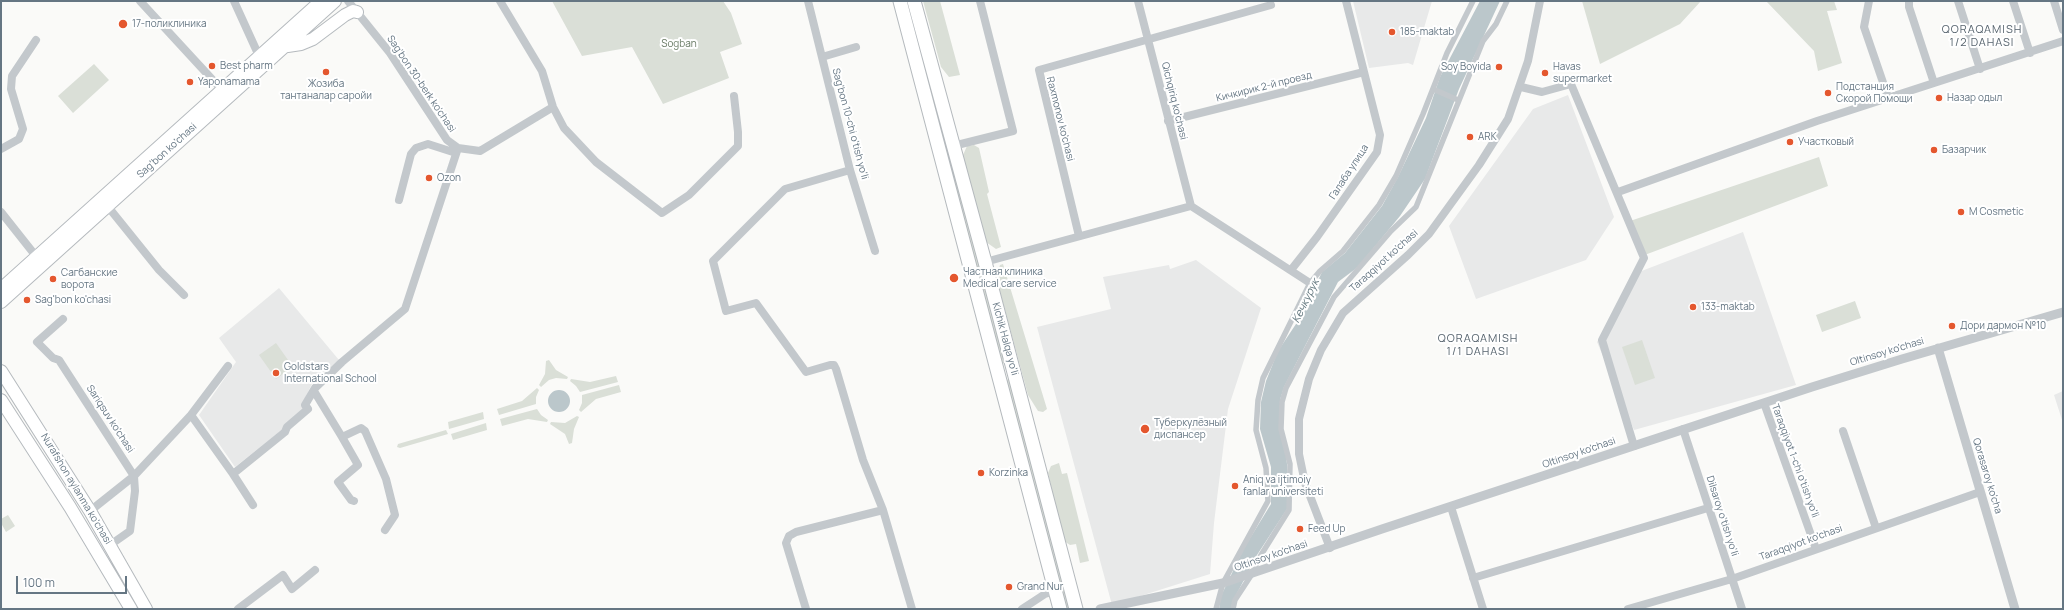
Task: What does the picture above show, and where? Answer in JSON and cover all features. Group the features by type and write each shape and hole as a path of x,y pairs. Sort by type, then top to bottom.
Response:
{"highway":[{"name":"Kichik Halqa yo'li","path":"900,1 1060,609"},
{"name":"Kichik Halqa yo'li","path":"914,1 985,262 1076,609"},
{"path":"999,377 1014,373"}],"main road":[{"name":"Sag’bon ko’chasi","path":"104,202 258,56 321,1"},
{"name":"Sag’bon ko’chasi","path":"1,302 39,261 104,202 335,1"},
{"path":"281,47 301,44 313,39 345,15 353,11 357,12"},
{"name":"Sag’bon ko’chasi","path":"1,289 39,261"},
{"name":"Nurafshon aylanma ko'chasi","path":"1,371 90,511 146,609"},
{"name":"Nurafshon aylanma ko'chasi","path":"1,400 47,470 131,609"},
{"path":"47,470 56,470 60,462"}],"street":[{"path":"140,1 222,90"},
{"path":"234,1 258,56"},
{"name":"Sag'bon 30-berk ko'chasi","path":"348,1 390,53 447,140 457,151"},
{"path":"500,1 542,71 553,107 564,128 596,162 662,213 689,195 738,146 734,96"},
{"name":"Sag'bon 10-chi o'tish yo'li","path":"808,1 850,170 875,251"},
{"path":"954,146 1012,131 980,1"},
{"name":"Qichqiriq ko'chasi","path":"1138,1 1191,206"},
{"name":"Галаба улица","path":"1291,270 1317,237 1377,152 1380,135 1346,1"},
{"path":"1216,609 1223,584 1268,501 1266,468 1256,430 1258,400 1263,378 1310,283 1320,271 1343,251 1379,205 1396,176 1447,52 1473,1"},
{"path":"1233,609 1236,600 1252,574 1261,555 1289,510 1290,464 1281,429 1282,402 1286,388 1334,297 1391,231 1416,207 1482,41 1496,24 1507,1"},
{"name":"Taraqqiyot ko'chasi","path":"1330,548 1305,483 1298,445 1302,403 1317,360 1337,322 1350,306 1408,255 1438,221 1479,165 1508,119 1521,87 1528,61 1540,1"},
{"path":"1869,1 1864,27 1888,97"},
{"path":"1910,1 1909,7 1934,83"},
{"path":"1958,1 1980,69"},
{"path":"2013,1 2030,53"},
{"path":"2054,1 2063,30"},
{"path":"1148,40 1271,5"},
{"path":"1,149 19,139 23,129 11,89 12,76 36,40"},
{"name":"Raxmonov ko'chasi","path":"1079,236 1038,70 1148,40"},
{"path":"1618,192 1816,120 1980,69 2063,41"},
{"path":"822,57 856,47"},
{"name":"Кичкирик 2-й проезд","path":"1168,121 1364,72"},
{"path":"1521,87 1542,92 1571,84 1618,192 1644,258 1602,337 1601,343 1634,446"},
{"path":"1433,89 1458,100"},
{"path":"399,200 411,154 422,144 457,151 480,151 553,107"},
{"path":"233,474 285,432 287,427 308,409 306,405 314,391 342,362 405,309 457,151"},
{"path":"850,170 784,189 713,261 726,311 756,303 806,372 834,365 863,460 883,510 912,609"},
{"path":"104,202 159,270 184,295"},
{"path":"985,262 1191,206 1310,283"},
{"path":"1,212 39,261"},
{"name":"Oltinsoy ko'chasi","path":"1100,609 1223,584 1683,429 1938,348 2063,312"},
{"name":"Sariqsuv ko'chasi","path":"63,319 37,342 53,358 59,360 134,476"},
{"name":"Qorasaroy ko'cha","path":"1938,348 2015,609"},
{"path":"90,511 134,476 192,416 228,366"},
{"path":"314,391 358,464 338,482 350,500 354,500"},
{"name":"Taraqqiyot 1-chi o'tish yo'li","path":"1764,404 1816,549"},
{"path":"192,416 253,505"},
{"path":"342,437 361,428 365,431 386,479 395,515 385,530"},
{"name":"Dilsaroy o'tish yo'li","path":"1683,429 1742,609"},
{"path":"1843,431 1876,528"},
{"path":"110,545 130,531 135,491 134,476"},
{"name":"Taraqqiyot ko'chasi","path":"1628,609 1732,579 1980,492"},
{"path":"1452,506 1483,609"},
{"path":"1473,578 1708,508"},
{"path":"806,609 786,543 789,536 796,532 883,510"},
{"path":"238,609 283,575 292,589 316,570"},
{"path":"1022,609 1045,594 1055,591"}],"shaded area":[{"name":"185-maktab","path":"1353,1 1432,1 1413,65 1408,63 1369,68"},
{"path":"1480,1 1500,1 1459,89 1425,179 1400,216 1358,267 1338,282 1284,387 1280,400 1287,464 1287,509 1257,555 1234,599 1231,609 1219,609 1221,596 1244,548 1271,504 1271,467 1260,429 1261,402 1266,381 1278,351 1300,318 1322,272 1345,253 1382,206 1398,177 1426,118 1440,77"},
{"path":"1568,95 1614,217 1586,260 1476,299 1449,226 1533,109"},
{"name":"133-maktab","path":"1743,232 1796,385 1634,430 1597,342 1639,272"},
{"name":"Туберкулёзный диспансер","path":"1196,260 1261,308 1228,409 1214,523 1210,574 1112,605 1037,327 1111,309 1103,277 1169,265 1170,269"},
{"name":"Goldstars International School","path":"279,288 339,360 312,384 302,404 304,410 283,429 235,467 199,415 236,362 219,338"},
{"path":"559,390 567,393 570,401 567,409 559,412 551,409 548,401 551,393"},
{"path":"2063,391 2063,423 2054,395"}],"green space":[{"name":"Sogban","path":"552,1 723,1 731,13 742,44 720,52 729,78 663,104 632,47 582,56"},
{"path":"904,1 909,1 1005,363 1001,364"},
{"path":"923,1 940,1 960,75 949,77 941,67"},
{"path":"1582,1 1701,1 1680,24 1600,64"},
{"path":"1766,1 1834,1 1837,10 1827,11 1842,63 1818,71 1814,51"},
{"path":"94,64 109,80 73,113 58,96"},
{"path":"974,145 979,148 989,192 987,194 1001,247 996,249 986,242 963,155 967,146"},
{"path":"1819,157 1828,186 1642,256 1630,221"},
{"path":"1003,264 1047,409 1043,412 1038,411 1028,395 996,277 1000,265"},
{"path":"1855,301 1861,318 1822,332 1816,315"},
{"path":"1642,340 1655,378 1635,385 1622,347"},
{"path":"276,343 293,367 276,379 259,355"},
{"path":"549,360 556,370 568,377 567,379 556,378 549,380 541,387 539,385 545,374 546,361"},
{"path":"616,376 618,382 580,392 570,381 571,379 590,382"},
{"path":"1010,379 1070,609 1064,609 1005,380"},
{"path":"619,385 621,392 596,399 581,412 579,410 582,403 582,395"},
{"path":"537,388 539,390 536,397 536,404 499,415 497,409 522,401"},
{"path":"537,409 541,415 548,420 547,422 528,419 502,426 500,419"},
{"path":"483,412 484,419 449,429 448,422"},
{"path":"577,416 579,417 574,429 572,443 569,444 565,434 550,424 551,422 565,423"},
{"path":"486,423 487,430 453,440 451,434"},
{"path":"446,430 448,434 400,448 397,447 398,444"},
{"path":"1059,463 1062,474 1067,473 1089,561 1080,563 1076,544 1070,545 1064,541 1048,473 1051,466"},
{"path":"8,515 15,526 6,532 1,523 1,519"}],"place":[{"name":"17-поликлиника","path":"123,24"},
{"name":"185-maktab","path":"1392,32"},
{"name":"Best pharm","path":"212,66"},
{"name":"Soy Boyida","path":"1499,67"},
{"name":"Жозиба тантаналар саройи","path":"326,72"},
{"name":"Havas supermarket","path":"1545,73"},
{"name":"Yaponamama","path":"190,82"},
{"name":"Подстанция Скорой Помощи","path":"1828,93"},
{"name":"Назар одыл","path":"1939,98"},
{"name":"ARK","path":"1470,137"},
{"name":"Участковый","path":"1790,142"},
{"name":"Базарчик","path":"1934,150"},
{"name":"Ozon","path":"429,178"},
{"name":"M Cosmetic","path":"1961,212"},
{"name":"Частная клиника Medical care service","path":"954,278"},
{"name":"Сагбанские ворота","path":"53,279"},
{"name":"Sag'bon ko'chasi","path":"27,300"},
{"name":"133-maktab","path":"1693,307"},
{"name":"Дори дармон №10","path":"1952,326"},
{"name":"Goldstars International School","path":"276,373"},
{"name":"Туберкулёзный диспансер","path":"1145,429"},
{"name":"Korzinka","path":"981,473"},
{"name":"Aniq va ijtimoiy fanlar universiteti","path":"1235,486"},
{"name":"Feed Up","path":"1300,529"},
{"name":"Grand Nur","path":"1009,587"}],"district":[{"name":"QORAQAMISH 1/2 DAHASI","path":"1982,36"},
{"name":"QORAQAMISH 1/1 DAHASI","path":"1478,345"}],"water label":[{"name":"Кечкурук","path":"1306,301"}]}
